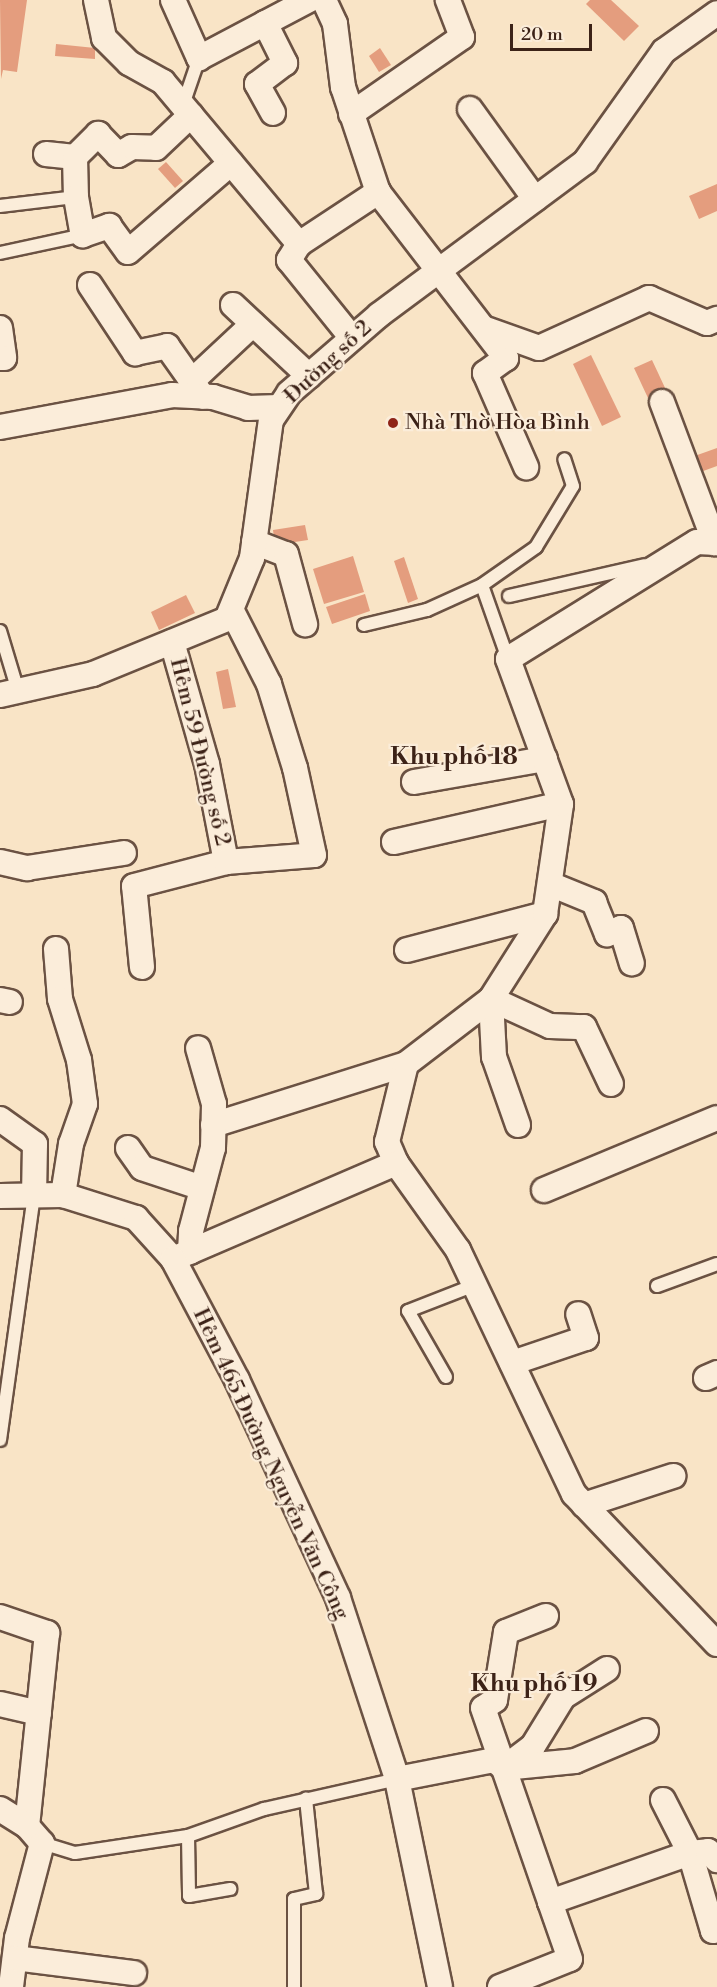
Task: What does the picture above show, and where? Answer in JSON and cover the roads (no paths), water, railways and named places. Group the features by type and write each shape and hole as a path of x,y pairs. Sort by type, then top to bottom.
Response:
{"street":[{"path":"96,0 104,38 129,63 163,82 299,244"},
{"path":"173,0 199,58 309,0"},
{"path":"324,0 335,24 343,87 378,192 437,272 486,329 506,358 485,373 526,467"},
{"path":"351,114 462,37 448,0"},
{"name":"Đường số 2","path":"232,611 254,542 271,420 279,407 309,376 352,338 585,162 664,51 717,13"},
{"path":"265,23 285,63 256,84 273,113"},
{"path":"470,109 535,199"},
{"path":"187,110 156,148 132,147 118,155 98,134 75,157 76,197 83,235 109,226 128,252 231,163"},
{"path":"46,154 75,157"},
{"path":"352,338 289,260 299,244 378,192"},
{"path":"90,285 135,352 167,346 198,388 248,408 279,407"},
{"path":"486,329 539,348 649,298 707,323 717,319"},
{"path":"233,305 309,376"},
{"path":"0,427 198,388 253,324"},
{"path":"0,328 4,358 0,358"},
{"path":"213,1125 406,1064 491,999 545,914 561,804 508,659 697,542 716,543 662,402"},
{"path":"254,542 286,554 305,624"},
{"path":"9,693 93,674 227,619 232,611"},
{"path":"142,967 134,886 226,862 314,855 295,768 269,684 232,611"},
{"name":"Hẻm 59 Đường số 2","path":"172,642 207,764 226,862"},
{"path":"414,782 544,759"},
{"path":"394,842 561,804"},
{"path":"0,862 27,868 124,853"},
{"path":"549,884 594,902 607,934 621,928 632,963"},
{"path":"407,950 545,914"},
{"path":"56,949 60,999 79,1060 85,1104 71,1144 63,1195"},
{"path":"491,999 550,1026 584,1026 611,1084"},
{"path":"491,999 494,1057 518,1125"},
{"path":"182,1255 191,1231 213,1148 214,1104 198,1048"},
{"path":"406,1064 387,1142 396,1163 458,1250 574,1494 717,1644"},
{"path":"544,1190 717,1118"},
{"path":"0,1119 35,1144 34,1196"},
{"path":"128,1148 142,1168 202,1188"},
{"path":"182,1255 396,1163"},
{"name":"Hẻm 465 Đường Nguyễn Văn Công","path":"0,1196 63,1195 136,1218 182,1255 338,1598 398,1779 440,1987"},
{"path":"512,1363 586,1338 578,1314"},
{"path":"584,1505 673,1476"},
{"path":"500,1987 529,1981 570,1959 483,1708 495,1700 506,1632 546,1616"},
{"path":"0,1617 47,1633 39,1713 35,1835 11,1943 11,1987"},
{"path":"504,1768 532,1746 563,1697 607,1669"},
{"path":"0,1704 39,1713"},
{"path":"398,1779 494,1760 504,1768 575,1761 646,1731"},
{"path":"663,1800 690,1852 713,1931 717,1930"},
{"path":"0,1809 35,1835"},
{"path":"550,1902 690,1852 708,1851 717,1860"},
{"path":"11,1943 134,1973"}],"lane":[{"path":"187,110 199,58"},
{"path":"0,206 76,197"},
{"path":"0,253 83,235"},
{"path":"364,625 427,610 482,585 536,547 573,486 564,459"},
{"path":"509,596 665,561"},
{"path":"482,585 508,659"},
{"path":"0,632 9,693"},
{"path":"0,1440 4,1384 34,1196"},
{"path":"657,1286 717,1264"},
{"path":"446,1377 408,1311 475,1285"},
{"path":"35,1835 75,1853 188,1836 264,1809 398,1779"},
{"path":"294,1987 294,1899 316,1894 306,1799"},
{"path":"188,1836 189,1896 230,1889"}],"place":[{"name":"Nhà Thờ Hòa Bình","path":"393,423"}],"district":[{"name":"Khu phố 18","path":"454,758"},
{"name":"Khu phố 19","path":"534,1685"}]}
